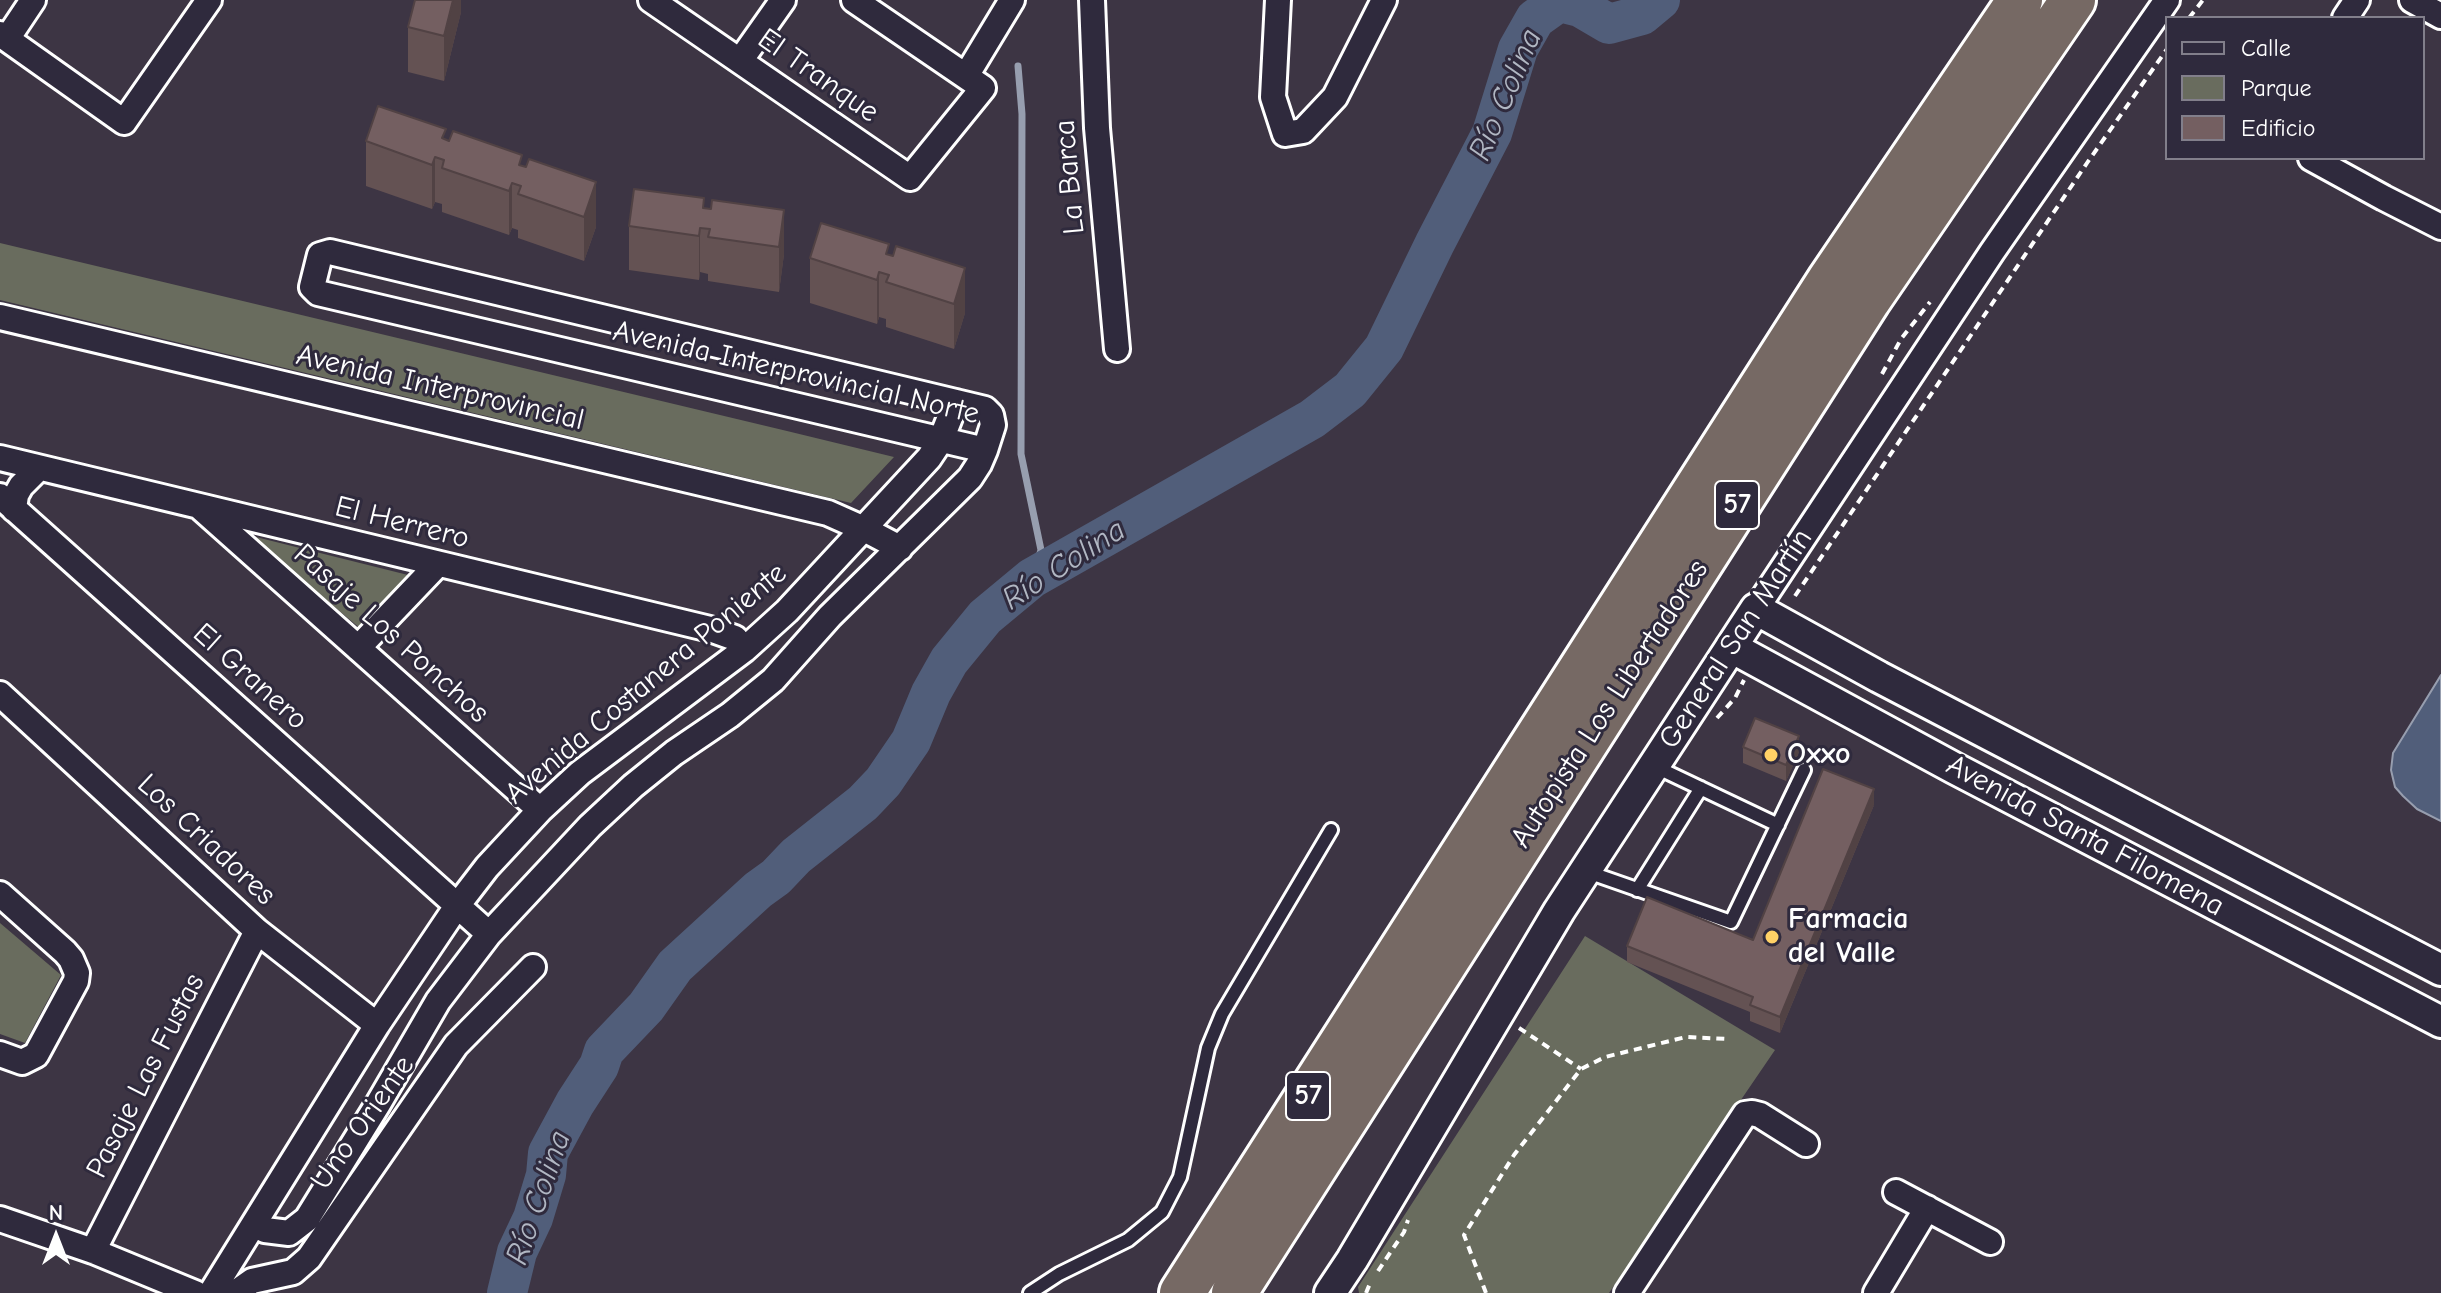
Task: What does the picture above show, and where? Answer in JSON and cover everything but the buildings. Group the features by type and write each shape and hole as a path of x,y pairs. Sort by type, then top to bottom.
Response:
{"highway":[{"name":"Autopista Los Libertadores","path":"1182,1293 1830,280 2020,0"},
{"name":"Autopista Los Libertadores","path":"1234,1293 1868,300 2073,0"}],"street":[{"path":"33,0 3,37 124,122 209,0"},
{"path":"740,61 783,0"},
{"path":"854,0 974,82 1012,0"},
{"name":"La Barca","path":"1092,0 1097,128 1117,349"},
{"path":"1278,0 1273,97 1285,134 1303,131 1335,97 1384,0"},
{"name":"General San Martín","path":"1330,1293 1585,871 1992,252 2167,0"},
{"path":"2412,0 2441,16"},
{"name":"El Tranque","path":"656,1 910,178 974,82"},
{"path":"2315,160 2441,227"},
{"name":"Avenida Interprovincial Norte","path":"330,252 956,402 985,409 991,415 993,425 985,450 318,293 312,287 320,255 330,252"},
{"name":"Avenida Interprovincial","path":"0,317 828,513 900,548"},
{"name":"Avenida Costanera Poniente","path":"211,1293 377,1025 487,867 540,810 605,753 744,650 804,594 929,458 941,440 956,402"},
{"path":"255,1225 265,1230 289,1233 307,1219 438,1001 489,934 590,826 633,786 773,680 830,616 970,478 985,450"},
{"name":"El Herrero","path":"0,458 710,629 735,638 744,650"},
{"path":"7,502 39,468"},
{"name":"El Granero","path":"7,502 489,934"},
{"name":"Pasaje Los Ponchos","path":"199,507 540,810"},
{"path":"358,648 438,564"},
{"name":"Avenida Santa Filomena","path":"1756,609 1906,691 2441,970"},
{"name":"Avenida Santa Filomena","path":"1731,647 1954,768 2441,1022"},
{"name":"Los Criadores","path":"0,694 257,931 377,1025"},
{"path":"0,894 65,952 77,973 76,981 36,1055 22,1062 0,1054"},
{"name":"Pasaje Las Fustas","path":"93,1251 257,931"},
{"name":"Uno Oriente","path":"235,1293 252,1281 293,1272 309,1258 456,1045 533,967"},
{"path":"1627,1293 1745,1114 1760,1115 1806,1144"},
{"path":"1896,1192 1990,1242"},
{"path":"1876,1293 1927,1208"},
{"path":"0,1219 93,1251 195,1293"},
{"path":"1347,1293 1352,1260"}],"lane":[{"path":"1654,766 1778,825"},
{"path":"1585,871 1731,922 1804,770"},
{"path":"1637,890 1701,788"},
{"path":"1030,1293 1059,1274 1128,1240 1162,1212 1180,1177 1208,1048 1222,1014 1331,830"}],"path":[{"path":"2191,16 2203,0"},
{"path":"1497,1013 1581,1069"},
{"path":"1486,1293 1464,1235 1514,1155 1581,1069 1605,1057 1686,1037 1728,1039"}],"green space":[{"path":"0,243 894,457 851,503 0,300"},
{"path":"248,535 408,575 361,629"},
{"path":"0,923 61,975 25,1043 0,1034"},
{"path":"1585,936 1775,1050 1609,1293 1359,1293 1358,1287"}],"water":[{"path":"2441,675 2441,821 2417,809 2403,796 2395,787 2391,770 2393,753"}],"waterway":[{"name":"Río Colina","path":"507,1293 517,1252 533,1218 546,1175 548,1153 599,1066 604,1051 646,1007 675,966 796,856 863,803 883,782 911,741 931,693 949,661 985,617 1032,578 1312,419 1350,390 1384,348 1492,133 1518,49 1535,19 1556,4 1564,3 1580,7 1609,24 1642,15 1660,0"},
{"path":"1018,66 1022,114 1021,454 1041,550 1032,578"}],"place":[{"name":"Oxxo","path":"1771,755"},
{"name":"Farmacia del Valle","path":"1772,937"}]}
